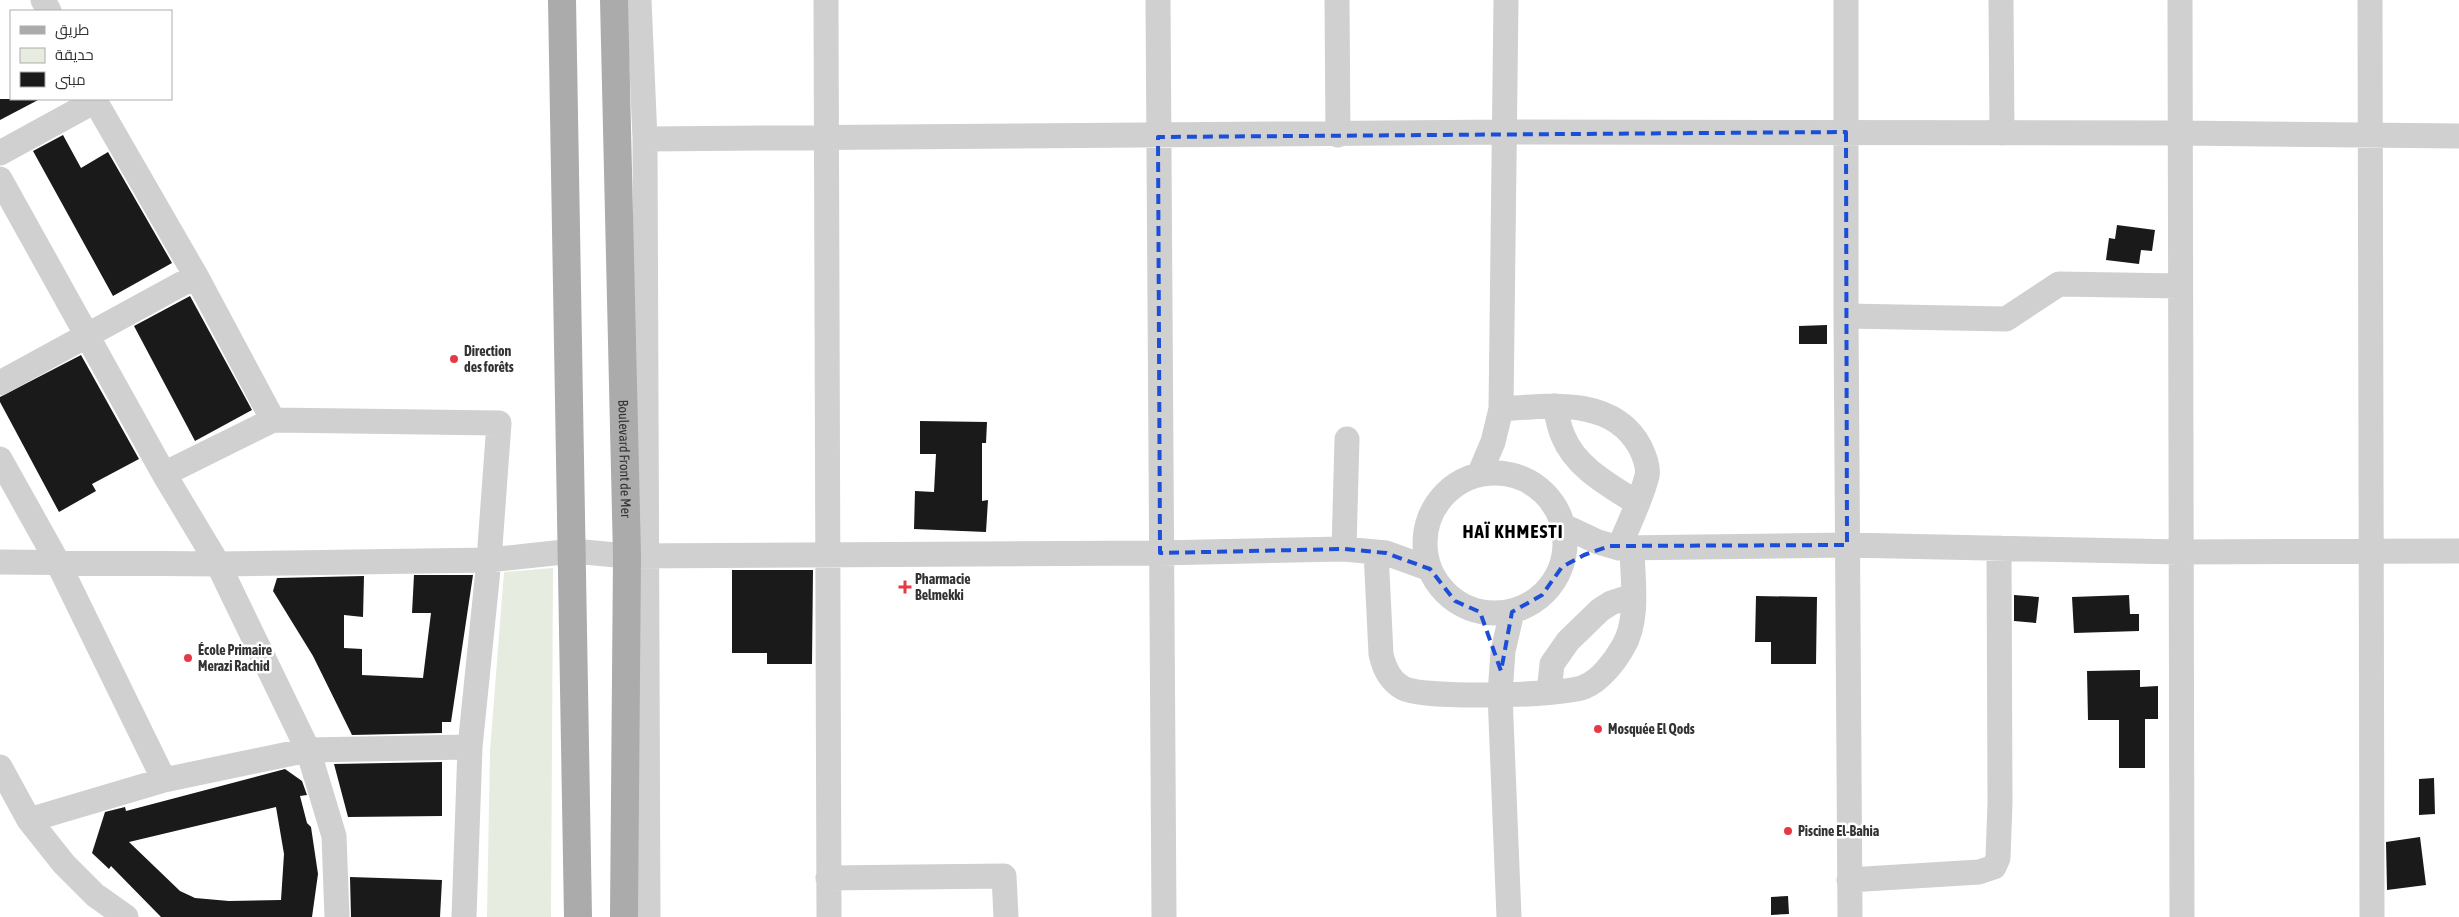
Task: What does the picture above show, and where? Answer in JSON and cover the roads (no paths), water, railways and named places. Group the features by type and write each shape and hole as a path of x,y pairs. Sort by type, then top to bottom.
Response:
{"main road":[{"path":"562,0 578,917"},
{"name":"Boulevard Front de Mer","path":"614,0 636,556 624,917"}],"street":[{"path":"639,0 645,139 636,556 648,917"},
{"path":"826,0 828,917"},
{"path":"1158,0 1160,553 1164,917"},
{"path":"1337,0 1338,134"},
{"path":"1506,0 1500,417 1504,443 1519,477"},
{"path":"1846,0 1850,917"},
{"path":"2001,0 2002,133"},
{"path":"2180,0 2182,917"},
{"path":"2370,0 2372,917"},
{"path":"0,153 94,100 196,276 273,420"},
{"path":"645,139 826,136 1158,137 1505,132 2180,133 2459,136"},
{"path":"0,179 164,474 218,564 308,750 334,836 337,917"},
{"path":"0,383 196,276"},
{"path":"1846,316 2006,319 2059,284 2180,286"},
{"path":"1381,552 1382,654 1384,664 1395,681 1403,688 1423,694 1500,683 1549,692 1577,690 1594,682 1601,675 1623,648 1629,636 1632,623 1632,596 1620,546 1648,474 1645,457 1636,441 1623,427 1596,412 1555,406 1500,417"},
{"path":"1555,406 1562,436 1577,458 1605,482 1637,503"},
{"path":"1479,475 1500,417"},
{"path":"164,474 273,420 499,423 489,560 470,747 464,917"},
{"path":"1344,549 1347,439"},
{"path":"0,459 57,561 164,780"},
{"path":"1492,473 1519,477 1537,487 1552,501 1564,526 1566,540 1562,567 1554,582 1542,596 1528,605 1512,612 1480,612 1455,601 1440,586 1430,568 1425,543 1427,530 1440,501 1458,485 1479,475 1492,473"},
{"path":"1564,526 1586,538 1620,546 1847,545 2180,552 2459,551"},
{"path":"1381,552 1427,530"},
{"path":"1562,567 1584,555 1620,546"},
{"path":"1850,880 1979,872 1994,867 1998,858 2000,803 1999,548"},
{"path":"0,562 57,561 218,564 489,560 573,551 636,556 1160,553 1344,549 1381,552 1430,568"},
{"path":"1549,692 1552,664 1568,641 1600,610 1611,603 1632,596"},
{"path":"1480,612 1500,683"},
{"path":"1509,917 1500,683 1512,612"},
{"path":"29,820 164,780 308,750 470,747"},
{"path":"0,767 7,799 29,820 64,864 95,895 122,916"},
{"path":"828,878 1004,876 1006,917"}],"place":[{"name":"Direction des forêts","path":"454,359"},
{"name":"Pharmacie Belmekki","path":"905,587"},
{"name":"École Primaire Merazi Rachid","path":"188,658"},
{"name":"Mosquée El Qods","path":"1598,729"},
{"name":"Piscine El-Bahia","path":"1788,831"}],"district":[{"name":"HAÏ KHMESTI","path":"1513,531"}]}
